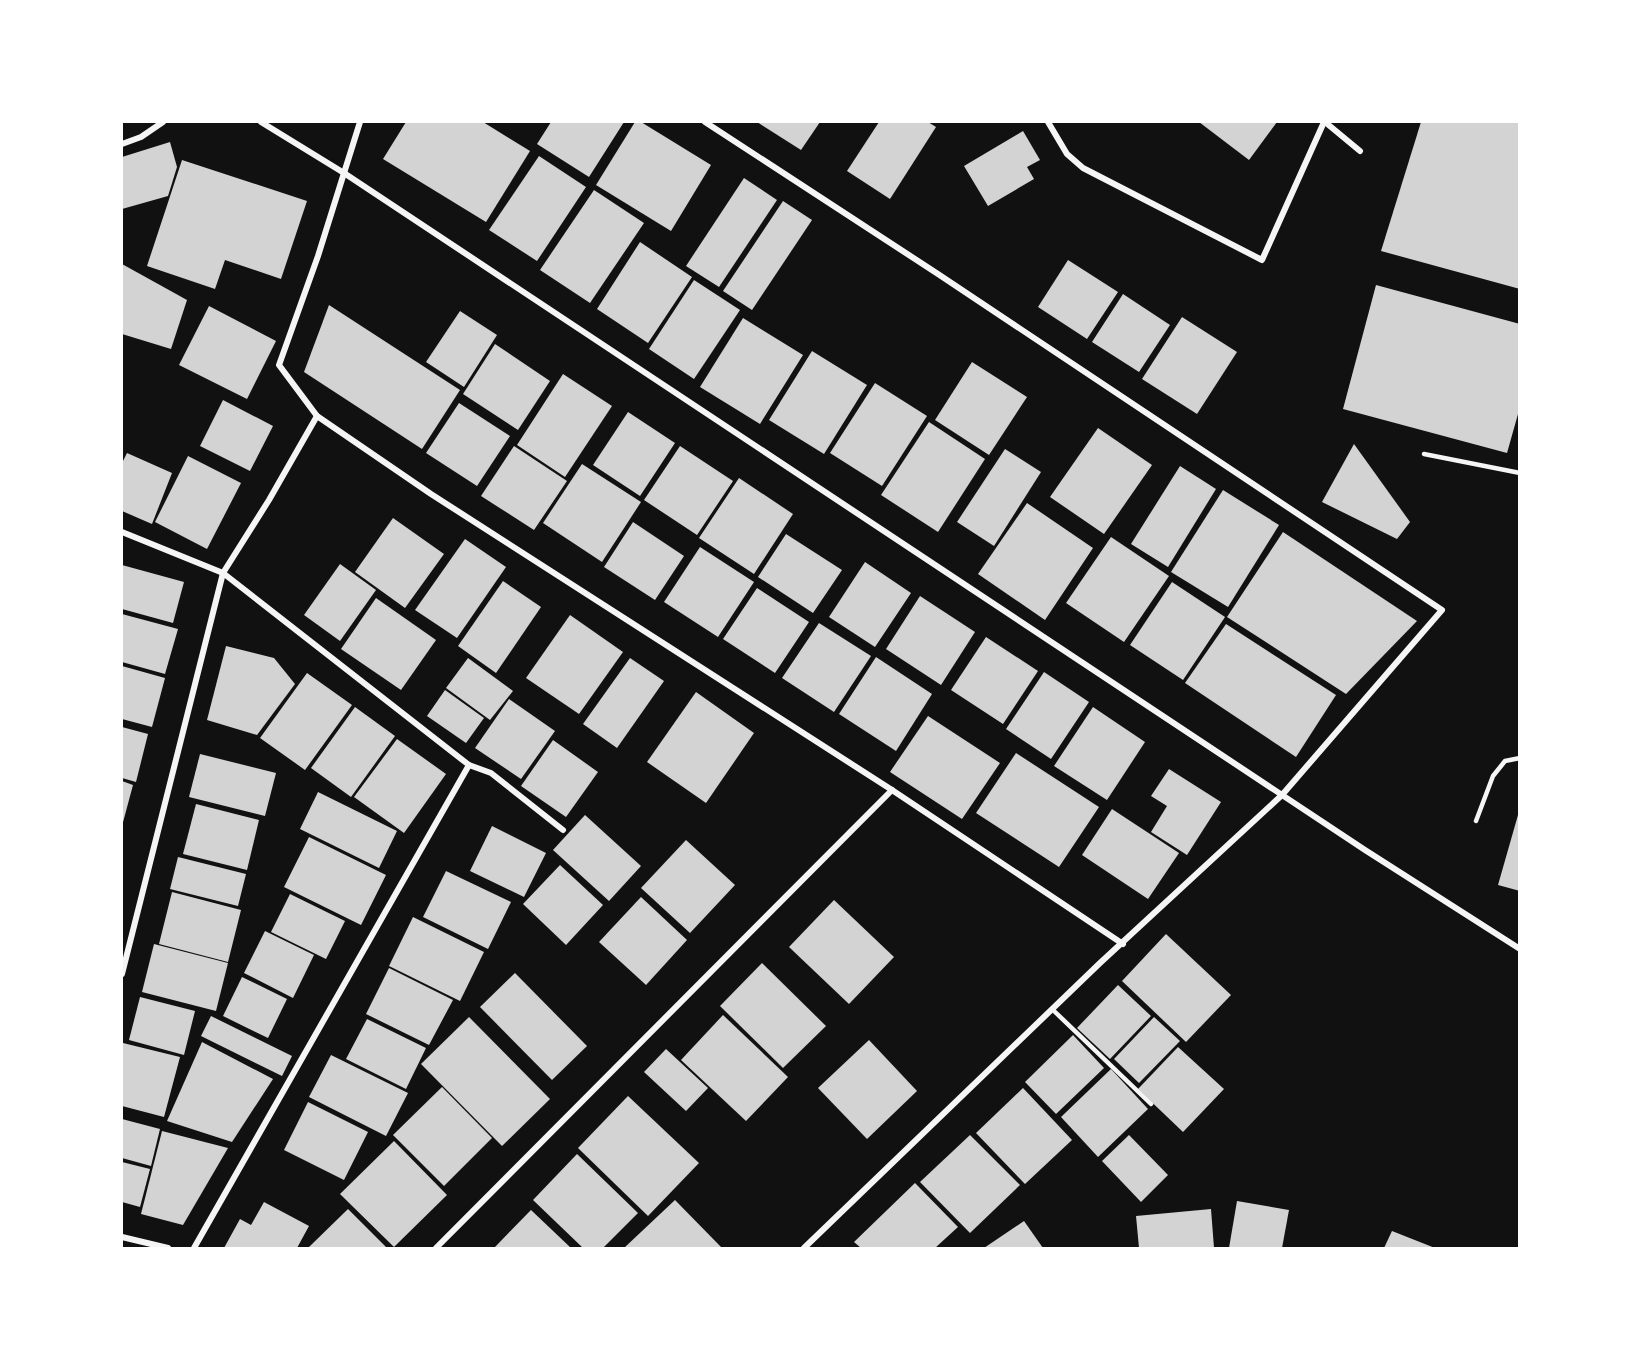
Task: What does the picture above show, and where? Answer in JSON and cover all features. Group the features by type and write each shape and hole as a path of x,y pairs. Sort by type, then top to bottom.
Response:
{"street":[{"path":"122,144 141,137 163,122"},
{"path":"261,122 344,173 1282,795 1520,949"},
{"path":"360,122 332,212 279,365 316,416 431,494 892,790 1123,944"},
{"path":"705,122 929,267 1442,610 1282,795 804,1248"},
{"path":"1048,122 1067,154 1083,168 1262,260 1324,122 1360,151"},
{"path":"122,974 223,573 269,500 316,416"},
{"path":"122,532 223,573 469,765 491,773 563,830"},
{"path":"194,1248 469,765"},
{"path":"436,1248 892,790"},
{"path":"122,1237 168,1248"}],"lane":[{"path":"1424,454 1520,473"},
{"path":"1476,821 1493,776 1505,761 1520,758"},
{"path":"1053,1010 1151,1104"}],"building":[{"path":"406,122 483,122 530,151 486,222 383,159"},
{"path":"551,122 624,122 589,177 537,144"},
{"path":"635,122 641,122 711,165 671,231 596,185"},
{"path":"757,122 820,122 801,150"},
{"path":"879,122 928,122 936,127 890,199 847,171"},
{"path":"1199,122 1277,122 1249,160"},
{"path":"1421,122 1520,122 1520,289 1381,251"},
{"path":"1023,131 1040,160 1027,167 1034,179 988,206 964,166"},
{"path":"170,142 177,167 168,196 122,209 122,157"},
{"path":"539,156 586,187 537,261 489,230"},
{"path":"182,160 307,201 281,279 225,260 215,289 147,266"},
{"path":"744,178 777,200 719,287 686,266"},
{"path":"594,190 644,223 590,303 540,270"},
{"path":"783,201 812,220 752,310 723,291"},
{"path":"640,242 692,277 648,343 597,309"},
{"path":"1068,260 1118,292 1087,339 1038,307"},
{"path":"122,264 187,300 171,349 122,334"},
{"path":"694,280 740,310 694,379 649,349"},
{"path":"1376,285 1520,324 1520,407 1507,453 1343,409"},
{"path":"1123,294 1170,325 1139,372 1092,342"},
{"path":"329,305 460,390 422,449 304,372"},
{"path":"209,306 276,341 247,399 179,365"},
{"path":"460,311 497,335 464,387 426,362"},
{"path":"1182,317 1237,352 1197,414 1142,379"},
{"path":"743,318 803,355 760,424 700,387"},
{"path":"495,344 550,381 518,430 463,394"},
{"path":"812,351 867,385 824,454 769,420"},
{"path":"972,362 1027,397 989,455 935,420"},
{"path":"563,374 612,406 565,477 517,445"},
{"path":"875,383 927,416 882,486 830,453"},
{"path":"223,400 273,426 250,471 200,446"},
{"path":"459,403 510,436 477,486 426,453"},
{"path":"628,412 675,443 640,496 593,465"},
{"path":"929,422 985,459 938,532 881,495"},
{"path":"1098,428 1152,465 1104,534 1050,497"},
{"path":"1354,444 1410,522 1397,539 1322,502"},
{"path":"514,446 567,481 534,530 481,496"},
{"path":"680,446 733,481 697,535 644,500"},
{"path":"1005,449 1041,472 994,546 957,522"},
{"path":"127,453 172,473 152,524 122,511 122,463"},
{"path":"188,456 241,483 207,549 155,522"},
{"path":"582,464 641,502 602,562 543,523"},
{"path":"1180,466 1216,489 1168,567 1131,544"},
{"path":"739,478 793,514 754,574 699,538"},
{"path":"1223,490 1279,525 1228,607 1171,572"},
{"path":"1027,503 1093,548 1045,620 978,574"},
{"path":"393,518 444,554 405,608 355,572"},
{"path":"633,522 684,556 655,600 604,567"},
{"path":"1283,532 1417,621 1346,694 1227,617"},
{"path":"786,534 842,570 813,613 758,577"},
{"path":"1111,537 1169,576 1124,642 1066,603"},
{"path":"465,539 506,567 457,638 415,610"},
{"path":"700,547 754,582 718,637 664,602"},
{"path":"865,562 911,593 875,647 829,617"},
{"path":"340,564 376,590 340,641 304,615"},
{"path":"122,565 184,582 173,623 122,609"},
{"path":"503,581 541,607 496,673 458,646"},
{"path":"1172,582 1225,617 1183,680 1130,645"},
{"path":"757,588 809,622 775,673 723,639"},
{"path":"920,596 975,632 941,685 886,649"},
{"path":"376,598 436,640 401,690 341,649"},
{"path":"122,614 178,629 165,674 122,662"},
{"path":"570,615 623,652 579,714 526,678"},
{"path":"819,623 871,656 834,712 782,678"},
{"path":"1226,624 1336,695 1296,757 1185,683"},
{"path":"986,637 1038,671 1003,724 951,690"},
{"path":"226,646 274,658 295,684 257,735 207,720"},
{"path":"876,657 932,694 896,751 839,714"},
{"path":"468,658 513,691 490,720 446,688"},
{"path":"630,658 664,681 617,748 583,724"},
{"path":"122,666 165,678 152,727 122,719"},
{"path":"1044,672 1089,702 1051,759 1006,729"},
{"path":"307,673 352,705 305,770 260,738"},
{"path":"445,690 484,718 466,743 427,716"},
{"path":"696,692 754,733 706,803 647,762"},
{"path":"509,699 555,731 521,779 475,748"},
{"path":"355,707 395,736 351,797 311,768"},
{"path":"1093,707 1145,742 1107,800 1054,766"},
{"path":"928,716 1000,763 962,819 890,772"},
{"path":"122,727 148,734 136,782 122,778"},
{"path":"397,739 446,774 404,833 354,797"},
{"path":"553,740 598,772 566,817 521,786"},
{"path":"1016,753 1099,807 1059,867 976,813"},
{"path":"200,754 276,773 265,816 189,797"},
{"path":"1169,769 1221,802 1187,855 1151,832 1167,806 1151,796"},
{"path":"122,781 133,785 122,826"},
{"path":"318,792 397,831 379,868 300,829"},
{"path":"196,804 259,820 247,870 183,854"},
{"path":"1520,808 1520,891 1498,885"},
{"path":"1112,809 1179,853 1148,899 1082,855"},
{"path":"585,815 641,866 609,901 553,850"},
{"path":"492,826 546,853 524,897 470,871"},
{"path":"309,837 386,875 361,925 284,887"},
{"path":"686,840 735,885 690,933 641,888"},
{"path":"178,857 246,874 238,906 170,889"},
{"path":"560,865 603,905 566,945 523,904"},
{"path":"446,871 511,902 488,949 423,917"},
{"path":"172,892 241,910 228,962 159,944"},
{"path":"290,894 345,921 326,959 271,932"},
{"path":"641,897 687,940 646,985 599,942"},
{"path":"834,900 894,957 849,1004 789,947"},
{"path":"413,917 484,952 460,1001 389,966"},
{"path":"265,931 314,955 293,998 244,973"},
{"path":"1166,934 1231,995 1186,1042 1122,981"},
{"path":"154,944 228,963 216,1011 142,992"},
{"path":"762,963 826,1026 783,1068 720,1006"},
{"path":"389,968 453,1000 429,1045 366,1014"},
{"path":"515,973 587,1046 552,1080 480,1007"},
{"path":"242,977 287,999 268,1038 223,1016"},
{"path":"1118,985 1151,1016 1110,1059 1077,1028"},
{"path":"140,997 195,1011 184,1055 129,1040"},
{"path":"723,1015 788,1077 746,1121 681,1060"},
{"path":"211,1016 292,1056 282,1076 201,1036"},
{"path":"469,1017 550,1099 502,1146 421,1064"},
{"path":"1154,1017 1180,1041 1139,1083 1114,1059"},
{"path":"367,1019 426,1048 406,1089 346,1059"},
{"path":"1073,1035 1104,1068 1056,1114 1025,1082"},
{"path":"869,1040 917,1091 867,1139 818,1088"},
{"path":"202,1042 273,1079 232,1142 167,1121"},
{"path":"123,1043 180,1057 164,1117 122,1106"},
{"path":"1178,1047 1224,1089 1183,1132 1138,1089"},
{"path":"666,1049 708,1088 686,1111 644,1072"},
{"path":"331,1055 408,1093 386,1136 309,1097"},
{"path":"1111,1069 1148,1109 1098,1157 1061,1117"},
{"path":"442,1087 492,1138 444,1186 393,1135"},
{"path":"1023,1088 1072,1140 1025,1184 976,1133"},
{"path":"628,1096 699,1163 648,1216 578,1148"},
{"path":"308,1102 368,1132 344,1180 284,1150"},
{"path":"122,1119 160,1129 151,1166 122,1158"},
{"path":"162,1131 228,1148 183,1225 141,1214"},
{"path":"970,1135 1020,1185 970,1233 920,1182"},
{"path":"1129,1135 1168,1175 1141,1202 1102,1161"},
{"path":"394,1141 447,1195 394,1247 340,1194"},
{"path":"577,1154 638,1213 603,1248 583,1248 533,1200"},
{"path":"122,1162 150,1169 140,1207 122,1202"},
{"path":"915,1183 958,1227 935,1248 861,1248 854,1242"},
{"path":"675,1200 722,1248 624,1248"},
{"path":"1237,1201 1289,1210 1282,1248 1229,1248"},
{"path":"264,1202 309,1226 297,1248 224,1248 240,1219 251,1225"},
{"path":"348,1209 387,1248 308,1248"},
{"path":"1211,1209 1214,1248 1139,1248 1136,1216"},
{"path":"531,1210 571,1248 494,1248"},
{"path":"1024,1221 1043,1248 984,1248"},
{"path":"1392,1231 1435,1248 1384,1248"}]}
